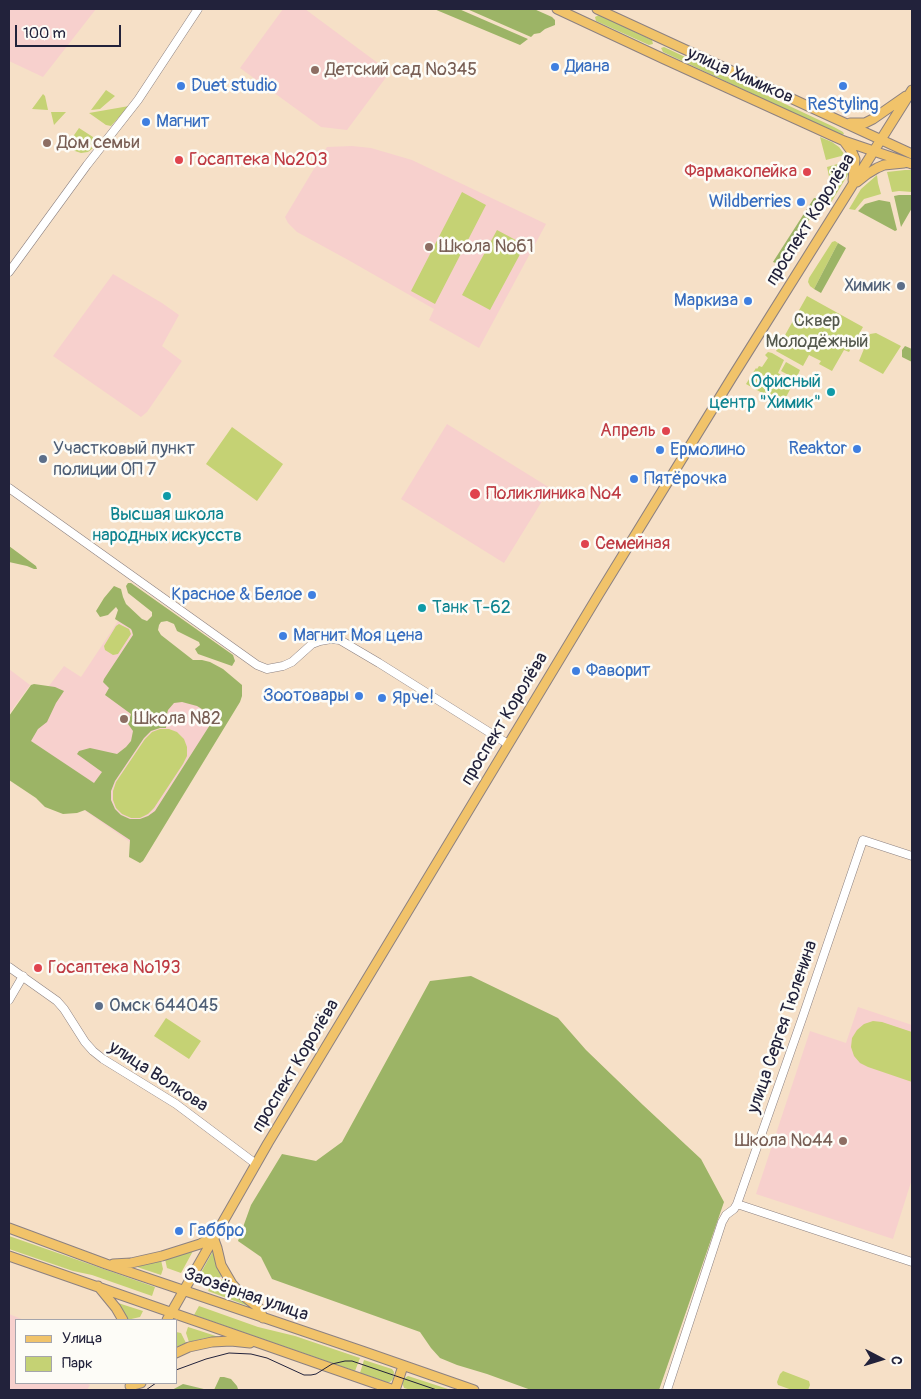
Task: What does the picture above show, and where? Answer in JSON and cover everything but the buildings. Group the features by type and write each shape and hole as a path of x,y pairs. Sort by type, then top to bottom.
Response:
{"main road":[{"name":"улица Химиков","path":"557,9 844,142 912,164"},
{"name":"улица Химиков","path":"597,9 912,154"},
{"path":"589,24 597,9"},
{"path":"656,55 664,39"},
{"path":"843,122 865,123 911,92"},
{"name":"проспект Королёва","path":"169,1316 256,1164 508,744 641,525 911,92"},
{"path":"844,142 852,152 854,159 851,187"},
{"path":"851,187 867,174 884,165 912,164"},
{"name":"Заозёрная улица","path":"9,1228 183,1291 474,1390"},
{"path":"106,1264 130,1263 162,1256 200,1244 213,1237 218,1248 221,1265 232,1284 259,1308 263,1318"},
{"path":"9,1256 98,1286 169,1316 262,1344 394,1390 403,1366"},
{"path":"98,1286 122,1319"},
{"path":"178,1352 189,1347 212,1342 230,1341 262,1344"}],"street":[{"path":"9,272 87,165 138,100 198,9"},
{"path":"9,488 257,665 267,669 283,666 292,662 312,644 331,639 340,640 508,744"},
{"name":"улица Сергея Тюленина","path":"667,1390 722,1222 737,1204 863,840 912,856"},
{"name":"улица Волкова","path":"9,967 57,1001 85,1042 103,1059 176,1104 256,1164"},
{"path":"9,1000 23,976"},
{"path":"737,1204 912,1262"}],"shaded area":[{"path":"9,9 96,9 43,77 9,61"},
{"name":"Детский сад №345","path":"283,9 305,9 390,72 347,130 321,127 240,68"},
{"name":"Школа №61","path":"352,146 371,148 412,160 546,224 479,348 429,320 434,309 297,232 288,223 285,217 327,147"},
{"path":"113,274 179,315 162,346 182,361 147,412 141,417 53,356"},
{"name":"Поликлиника №4","path":"447,424 550,488 504,563 401,499"},
{"name":"Школа N82","path":"124,612 237,700 140,849 9,758 9,739 64,666 81,677"},
{"path":"9,669 30,685 9,714"},
{"name":"Школа №44","path":"858,1007 912,1025 912,1179 893,1239 756,1194 810,1031 846,1043"},
{"path":"9,1314 22,1319 15,1319 15,1384 90,1385 87,1390 9,1390"}],"green space":[{"path":"434,9 459,9 528,39 520,45"},
{"path":"467,9 534,9 552,17 555,20 555,25 531,37"},
{"path":"599,15 652,40 653,44 649,45 596,21 595,17"},
{"path":"664,47 834,127 844,134 832,131 663,52 661,48"},
{"path":"106,90 115,96 100,109 91,110"},
{"path":"43,94 48,110 32,109"},
{"path":"129,106 111,126 106,125 89,113"},
{"path":"51,112 66,112 54,125"},
{"path":"79,128 93,137 94,146 72,138"},
{"path":"820,137 839,147 845,155 826,160"},
{"path":"71,139 93,148 88,152 81,153 75,151 67,145"},
{"path":"848,161 849,173 830,204 823,198 830,181 827,167"},
{"path":"912,170 912,192 892,192 887,172"},
{"path":"877,175 881,194 864,199 855,210 849,209 861,189"},
{"path":"462,192 486,205 435,304 411,291"},
{"path":"912,195 912,208 901,227 894,196"},
{"path":"814,198 818,198 825,203 826,206 822,213 812,215 801,234 805,237 787,267 773,262"},
{"path":"879,200 890,202 897,230 895,231 858,211 865,204"},
{"path":"497,230 525,245 490,310 462,295"},
{"path":"832,242 838,243 814,289 808,282 809,278"},
{"path":"838,243 846,248 821,293 814,289"},
{"name":"Сквер Молодёжный","path":"807,296 863,327 849,352 844,350 832,371 819,364 821,361 809,355 803,366 776,351"},
{"path":"876,333 901,346 883,374 859,361 870,334"},
{"path":"905,346 912,349 912,362 902,357 902,350"},
{"path":"768,352 784,360 778,373 794,382 785,399 781,401 775,400 746,384 756,368 762,367 768,358 765,355"},
{"path":"786,362 800,370 796,379 781,371"},
{"path":"232,427 283,464 257,501 206,464"},
{"path":"9,546 36,566 37,569 9,562"},
{"path":"128,583 131,583 233,655 235,661 232,666 198,654 195,649 200,645 199,642 177,631 174,624 167,621 161,622 159,625 158,630 161,635 193,660 210,662 223,669 242,685 240,702 140,863 129,857 130,840 85,810 77,813 63,814 45,807 36,798 9,780 9,716 31,685 34,684 55,687 64,691 47,722 38,729 31,741 94,783 102,772 77,754 79,751 90,748 117,754 131,741 133,731 128,724 131,714 105,695 109,688 103,682 133,635 132,631 115,619 118,610 116,607 108,615 100,617 96,611 114,586 121,589 126,604 142,619 147,621 152,616 152,612 128,593 126,586","holes":["182,702 197,706 215,717 155,811 140,819 130,819 121,815 115,809 111,800 111,791 115,781 144,738 151,731 166,728 168,710 174,703"]},
{"path":"119,624 129,629 131,634 118,654 113,655 105,650 104,646"},
{"path":"160,729 169,729 177,732 184,739 187,747 187,756 154,808 140,818 131,818 122,814 116,808 113,800 113,791 116,782 145,739 152,732"},
{"path":"471,976 558,1018 586,1050 701,1159 724,1202 659,1390 531,1390 457,1365 440,1358 420,1332 272,1279 261,1257 238,1241 251,1205 282,1154 316,1161 342,1142 430,981"},
{"path":"166,1018 201,1041 189,1059 154,1036"},
{"path":"873,1021 912,1032 912,1082 868,1067 860,1063 854,1056 851,1047 852,1038 864,1024"},
{"path":"9,1236 155,1287 152,1296 9,1249"},
{"path":"193,1251 181,1273 167,1268 165,1259"},
{"path":"213,1251 222,1276 208,1283 198,1278"},
{"path":"161,1260 163,1269 161,1275 134,1266"},
{"path":"224,1278 234,1292 248,1306 208,1291 210,1287"},
{"path":"118,1303 143,1311 140,1317 126,1319"},
{"path":"199,1306 258,1327 295,1336 360,1358 355,1371 194,1315"},
{"path":"188,1327 219,1337 189,1342 186,1333"},
{"path":"178,1332 181,1333 186,1343 178,1346"},
{"path":"364,1360 392,1369 394,1372 393,1379 387,1382 360,1373"},
{"path":"783,1371 809,1381 808,1390 792,1390 778,1385 777,1382"},
{"path":"408,1376 451,1390 411,1390 404,1388 403,1379"},
{"path":"220,1377 231,1379 238,1389 214,1390"},
{"path":"183,1384 208,1390 172,1390"}],"tram line":[{"path":"178,1369 229,1353 251,1354 267,1358 304,1375 316,1374 332,1364 352,1361 437,1390"},
{"path":"146,1390 155,1384"}],"place":[{"name":"Диана","path":"555,67"},
{"name":"Детский сад №345","path":"315,70"},
{"name":"Duet studio","path":"181,86"},
{"name":"ReStyling","path":"843,86"},
{"name":"Магнит","path":"146,122"},
{"name":"Дом семьи","path":"47,143"},
{"name":"Госаптека №203","path":"179,160"},
{"name":"Фармакопейка","path":"807,172"},
{"name":"Wildberries","path":"801,202"},
{"name":"Школа №61","path":"429,247"},
{"name":"Химик","path":"901,286"},
{"name":"Маркиза","path":"748,301"},
{"name":"Офисный центр \"Химик\"","path":"831,392"},
{"name":"Апрель","path":"666,431"},
{"name":"Reaktor","path":"857,449"},
{"name":"Ермолино","path":"660,450"},
{"name":"Участковый пункт полиции ОП 7","path":"43,459"},
{"name":"Пятёрочка","path":"634,479"},
{"name":"Поликлиника №4","path":"475,494"},
{"name":"Высшая школа народных искусств","path":"167,496"},
{"name":"Семейная","path":"585,544"},
{"name":"Красное & Белое","path":"312,595"},
{"name":"Танк Т-62","path":"422,608"},
{"name":"Магнит Моя цена","path":"283,636"},
{"name":"Фаворит","path":"576,671"},
{"name":"Зоотовары","path":"359,696"},
{"name":"Ярче!","path":"382,698"},
{"name":"Школа N82","path":"124,719"},
{"name":"Госаптека №193","path":"38,968"},
{"name":"Омск 644045","path":"99,1006"},
{"name":"Школа №44","path":"843,1141"},
{"name":"Габбро","path":"179,1231"}]}
